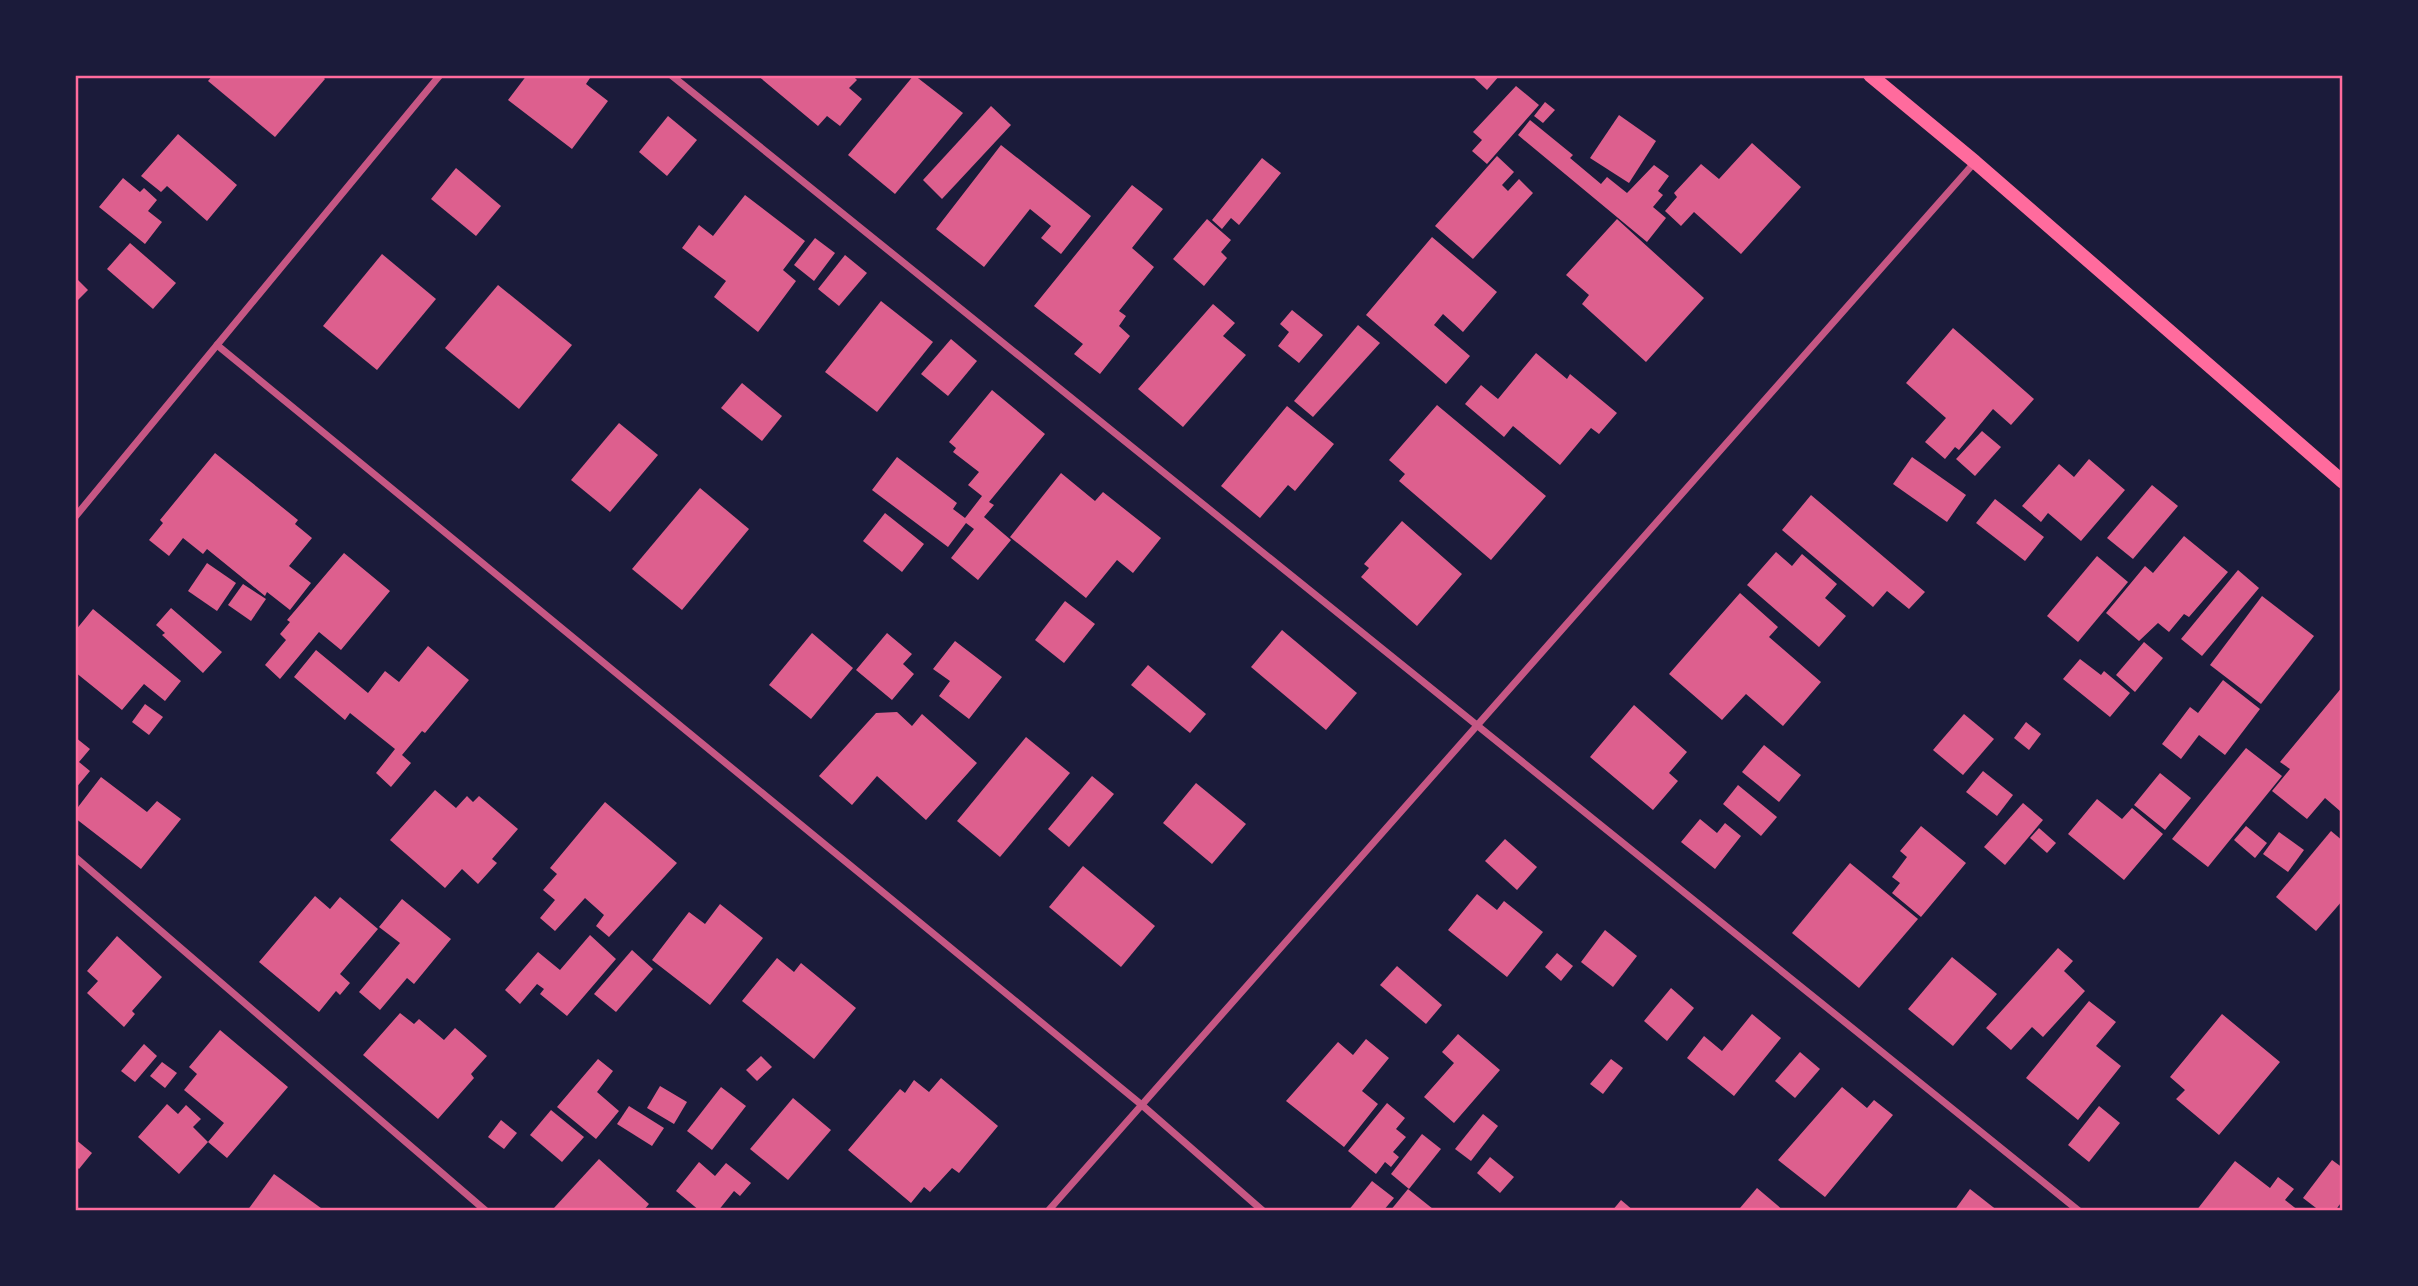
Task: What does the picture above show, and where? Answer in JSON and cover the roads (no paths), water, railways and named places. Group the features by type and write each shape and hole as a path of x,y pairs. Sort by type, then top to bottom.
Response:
{"main road":[{"path":"1870,75 1975,162 2343,482"}],"street":[{"path":"75,517 440,75"},
{"path":"671,75 2079,1211"},
{"path":"1048,1211 1975,162"},
{"path":"217,345 1143,1106 1263,1211"},
{"path":"75,857 486,1211"}]}
